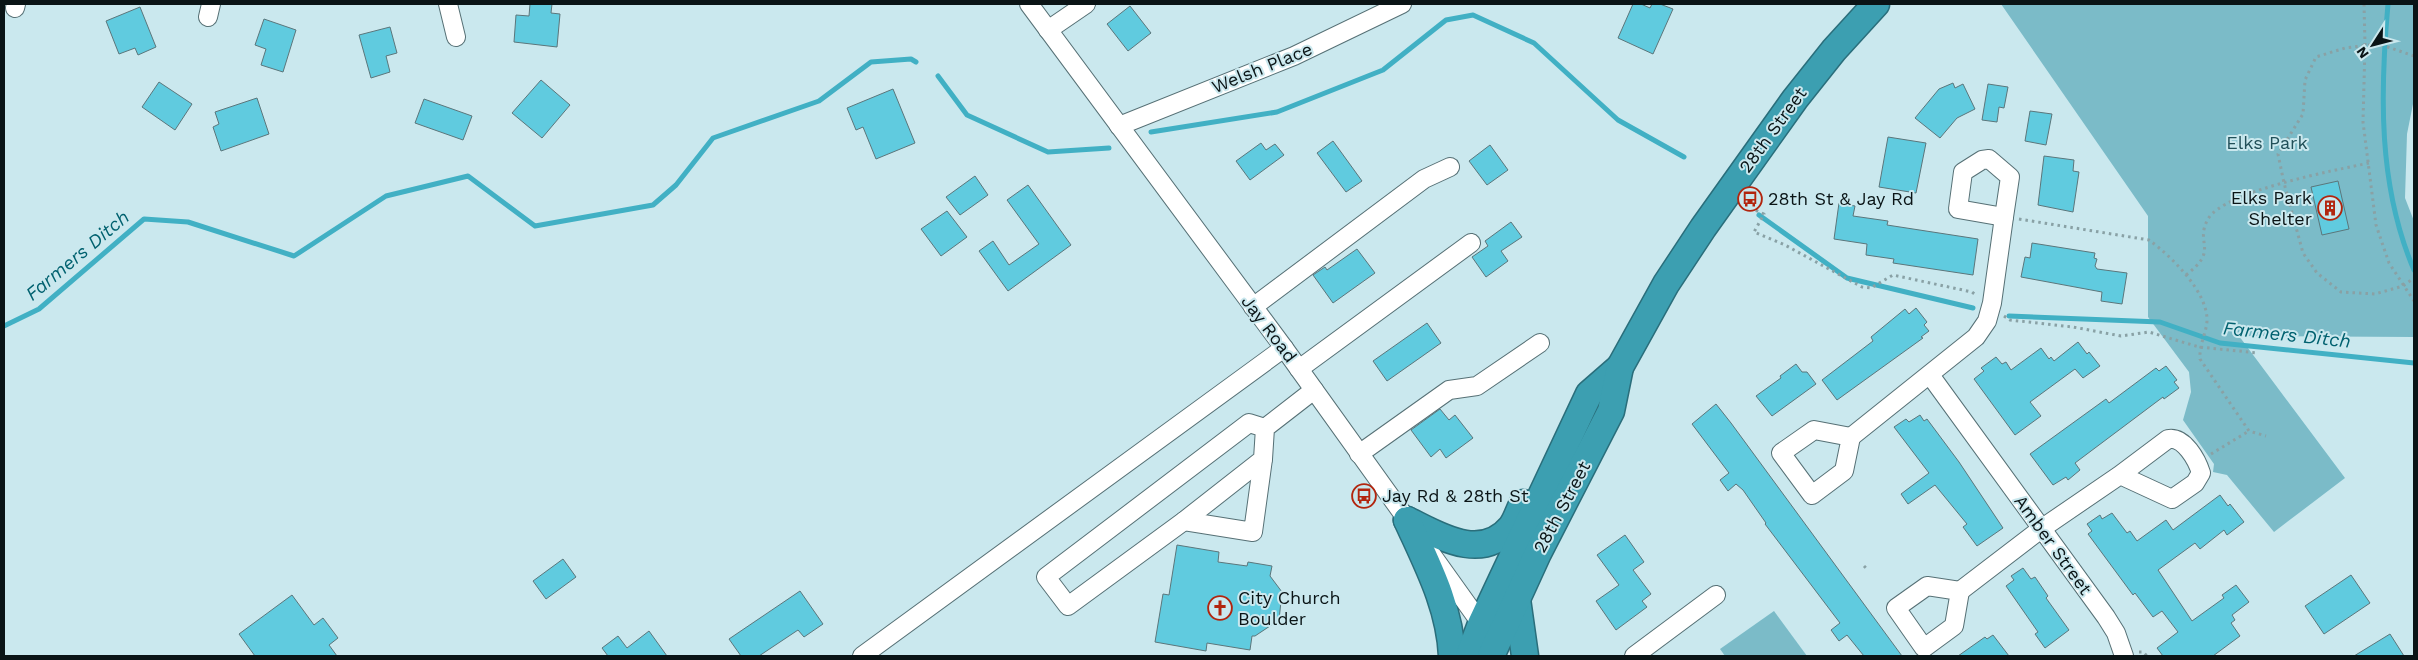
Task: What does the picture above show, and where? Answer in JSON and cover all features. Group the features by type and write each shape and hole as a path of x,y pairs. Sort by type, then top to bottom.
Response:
{"highway":[{"name":"28th Street","path":"1493,645 1611,411 1620,367 1666,284 1725,196 1796,98 1834,50 1876,4"},
{"name":"28th Street","path":"1493,645 1589,394 1620,367"},
{"path":"1407,520 1454,543 1486,543 1496,538 1510,527 1564,421 1589,394"},
{"path":"1407,520 1442,600 1451,630 1452,656"},
{"path":"1516,599 1525,656"},
{"path":"1469,656 1493,645"}],"street":[{"path":"448,4 456,37"},
{"name":"Jay Road","path":"1029,4 1284,348 1407,520 1493,645"},
{"path":"1048,30 1086,4"},
{"name":"Welsh Place","path":"1119,126 1294,56 1402,4"},
{"path":"1253,307 1424,179 1450,167"},
{"path":"1851,437 1976,338 1987,321 1991,307 2004,216"},
{"path":"1299,369 1471,243"},
{"path":"1360,454 1449,390 1477,386 1540,343"},
{"path":"862,656 1063,507 1284,348"},
{"name":"Amber Street","path":"1930,375 2106,617 2116,633 2124,656"},
{"path":"1265,428 1314,390"},
{"path":"1264,459 1184,521 1068,606 1046,577 1249,424 1265,428"},
{"path":"1184,521 1253,532 1264,459 1265,428"},
{"path":"1960,591 2041,529 2120,475 2168,439 2180,440 2198,463 2201,473 2196,483 2172,498 2120,475"},
{"path":"1634,656 1716,595"}],"path":[{"path":"2364,4 2366,45 2363,122 2376,225 2389,262 2414,301"},
{"path":"2414,56 2379,44 2346,48 2316,57 2305,80 2302,114 2278,154 2303,253 2317,273 2341,292 2375,294 2404,286 2414,278"},
{"path":"2186,275 2200,264 2206,249 2203,237 2208,220 2216,210 2227,203 2284,183 2369,163"},
{"path":"1725,196 1764,214 1754,232 1785,245 1853,284 1870,288 1893,276 1972,292 2010,320 2074,327 2120,336 2149,332 2199,347 2258,353"},
{"path":"2004,216 2149,240 2165,252 2186,275 2206,308 2207,322 2199,347 2200,359 2249,431 2266,436"},
{"path":"2198,463 2249,431"}],"green space":[{"name":"Elks Park","path":"2001,4 2414,4 2414,99 2407,134 2405,198 2414,221 2414,337 2239,336 2345,478 2274,532 2227,475 2213,472 2214,464 2183,420 2191,392 2189,372 2148,317 2148,216"},
{"path":"1774,611 1807,656 1725,656 1720,649"}],"building":[{"path":"530,4 552,4 551,13 560,14 557,47 514,42 516,15 529,16"},
{"path":"1633,4 1641,4 1650,8 1652,4 1660,4 1673,9 1653,54 1618,38"},
{"path":"1130,6 1151,33 1128,51 1107,24"},
{"path":"140,7 156,47 138,55 135,48 119,54 106,21"},
{"path":"264,19 296,30 283,72 261,65 266,49 255,45"},
{"path":"390,27 397,53 386,56 390,72 371,78 359,35"},
{"path":"541,80 570,105 542,138 512,113"},
{"path":"159,82 192,104 175,130 142,107"},
{"path":"1953,83 1955,88 1963,84 1975,109 1957,118 1940,138 1915,118 1939,89"},
{"path":"1988,84 2008,87 2004,108 1999,107 1997,122 1982,120"},
{"path":"893,89 915,143 876,159 863,127 856,130 847,108"},
{"path":"257,98 269,134 221,151 213,127 219,124 215,112"},
{"path":"424,99 472,116 463,140 415,123"},
{"path":"2030,111 2052,114 2046,145 2025,141"},
{"path":"1888,137 1926,143 1916,193 1879,187"},
{"path":"1333,141 1362,181 1346,192 1317,153"},
{"path":"1261,143 1266,150 1275,144 1284,155 1250,180 1236,161"},
{"path":"1490,145 1508,170 1487,185 1469,161"},
{"path":"2044,156 2074,160 2073,171 2079,172 2073,212 2038,205"},
{"path":"975,176 988,195 960,215 946,197"},
{"name":"Elks Park Shelter","path":"2338,181 2349,229 2322,235 2311,187"},
{"path":"1028,185 1071,245 1008,291 979,251 993,241 1009,265 1039,244 1007,200"},
{"path":"1839,203 1855,206 1853,216 1888,221 1887,225 1978,239 1973,275 1893,263 1894,259 1866,255 1867,244 1834,239"},
{"path":"947,211 967,237 941,256 921,229"},
{"path":"1511,222 1522,237 1501,251 1508,261 1486,277 1472,257 1488,246 1485,241"},
{"path":"2032,243 2095,253 2094,258 2097,259 2095,266 2097,269 2127,273 2122,304 2101,301 2102,292 2021,277 2025,257 2030,258"},
{"path":"1357,249 1375,273 1333,303 1313,275 1325,267 1327,270"},
{"path":"1916,308 1927,322 1924,325 1929,331 1921,337 1923,338 1837,400 1822,380 1873,341 1871,337 1905,309 1909,314"},
{"path":"1427,323 1441,343 1387,381 1373,361"},
{"path":"2078,342 2100,366 2083,378 2075,369 2030,402 2041,416 2015,435 1974,379 1984,371 1981,368 1996,357 2002,364 2006,362 2011,370 2041,348 2049,359 2051,357 2054,361"},
{"path":"1796,364 1802,372 1807,372 1816,384 1772,416 1756,396 1781,378 1780,376"},
{"path":"2166,366 2177,380 2174,382 2179,388 2164,399 2163,397 2075,463 2080,470 2068,480 2066,477 2053,485 2030,454 2106,399 2109,403 2156,368 2159,371"},
{"path":"1716,404 1902,656 1864,656 1847,635 1839,641 1831,630 1840,623 1765,524 1743,490 1736,484 1728,491 1720,480 1729,473 1692,424"},
{"path":"1440,409 1449,420 1455,415 1473,438 1446,458 1440,449 1431,457 1411,430"},
{"path":"1920,415 1924,421 1927,419 1959,462 2003,528 1977,546 1963,527 1967,524 1935,485 1908,504 1901,494 1929,473 1894,427 1906,419 1909,422"},
{"path":"2220,495 2244,522 2227,535 2224,530 2200,549 2195,543 2158,570 2192,621 2224,598 2222,595 2236,585 2249,602 2232,615 2235,620 2231,623 2240,636 2213,656 2163,656 2157,648 2178,632 2162,611 2153,617 2135,593 2133,595 2088,534 2092,531 2087,524 2100,515 2102,519 2112,513 2127,533 2130,531 2137,541 2166,520 2173,530"},
{"path":"1625,535 1644,562 1633,570 1651,594 1642,601 1647,607 1616,630 1596,601 1619,585 1597,555"},
{"name":"City Church Boulder","path":"1177,545 1219,552 1218,562 1247,566 1248,562 1272,566 1270,576 1282,592 1279,620 1255,636 1252,636 1250,650 1207,643 1206,651 1155,642 1163,594 1169,595"},
{"path":"563,559 576,577 546,599 533,581"},
{"path":"2023,568 2031,579 2035,577 2048,596 2046,598 2069,630 2045,648 2035,634 2038,632 2006,586 2014,580 2011,576"},
{"path":"2351,575 2370,603 2324,634 2305,606"},
{"path":"800,591 823,624 804,637 798,630 759,656 741,656 729,639"},
{"path":"292,595 314,625 323,618 338,638 329,645 337,656 255,656 239,634"},
{"path":"649,631 667,656 608,656 602,648 618,636 627,648"},
{"path":"2390,634 2404,656 2354,656"},
{"path":"1993,635 2009,656 1958,656 1985,637 1987,639"}],"waterway":[{"path":"2388,4 2384,71 2384,139 2394,206 2402,238 2414,270"},
{"name":"Farmers Ditch","path":"1151,132 1277,112 1383,70 1446,20 1473,15 1534,43 1618,120 1684,157"},
{"name":"Farmers Ditch","path":"4,326 39,309 144,219 188,222 294,256 386,196 468,176 535,226 653,205 676,185 713,138 819,101 871,62 911,59 916,62"},
{"name":"Farmers Ditch","path":"938,76 967,115 1048,152 1109,148"},
{"name":"Farmers Ditch","path":"1759,215 1847,278 1973,308"},
{"name":"Farmers Ditch","path":"2009,316 2160,322 2220,343 2414,363"}],"place":[{"name":"28th St & Jay Rd","path":"1750,199"},
{"name":"Elks Park Shelter","path":"2330,208"},
{"name":"Jay Rd & 28th St","path":"1364,496"},
{"name":"City Church Boulder","path":"1220,608"}]}
